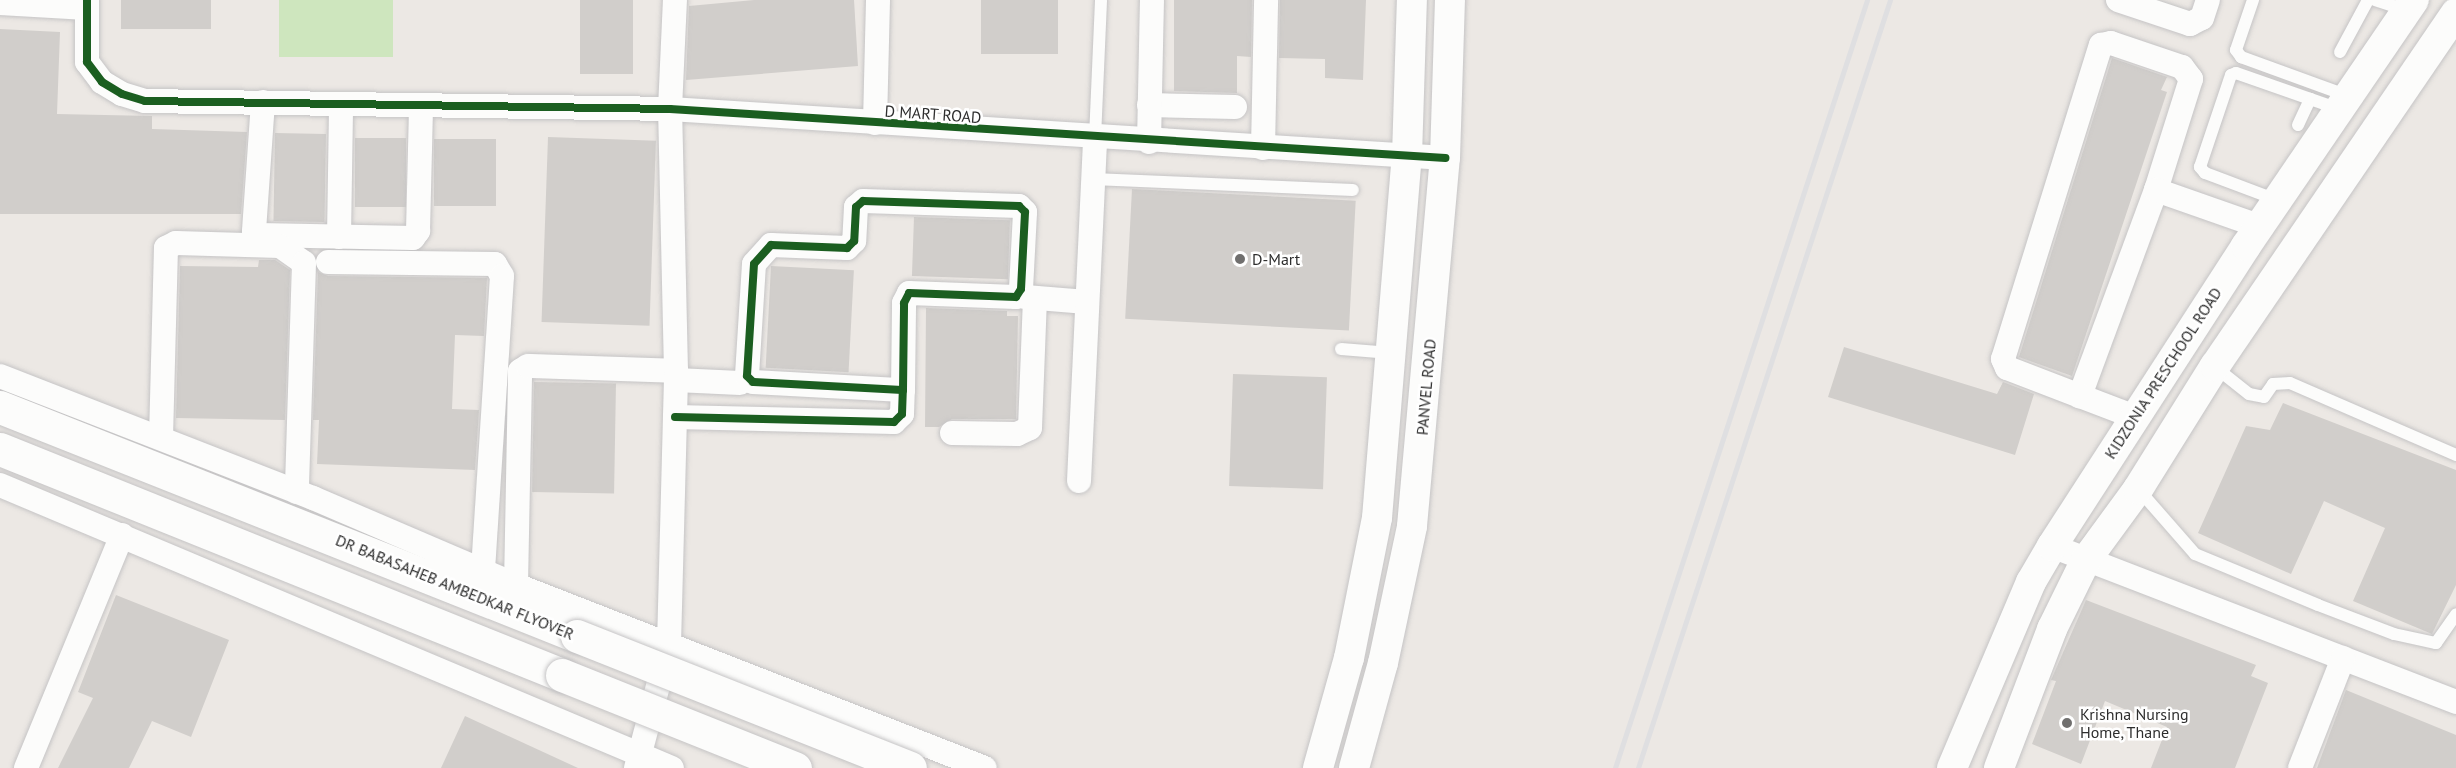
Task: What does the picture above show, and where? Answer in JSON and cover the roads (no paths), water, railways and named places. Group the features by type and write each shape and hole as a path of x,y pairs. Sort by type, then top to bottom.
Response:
{"main road":[{"name":"DR BABASAHEB AMBEDKAR FLYOVER","path":"0,407 910,768"},
{"path":"0,449 795,768"}],"street":[{"path":"639,762 669,645 676,376 670,109 675,0"},
{"path":"875,123 878,0"},
{"path":"1149,142 1152,0"},
{"path":"1263,148 1266,0"},
{"path":"1318,768 1349,658 1377,518 1407,156 1412,0"},
{"name":"PANVEL ROAD","path":"1354,768 1383,663 1412,526 1445,158 1450,0"},
{"path":"2118,0 2190,24 2202,18 2208,0"},
{"path":"0,3 87,4"},
{"name":"D MART ROAD","path":"87,4 87,62 102,82 122,94 145,101 670,109 1149,142 1445,158"},
{"name":"KIDZONIA PRESCHOOL ROAD","path":"1952,768 2031,582 2052,546 2259,226 2410,5"},
{"path":"1999,768 2052,629 2086,560 2138,489 2215,366 2456,14"},
{"path":"2079,396 2156,190 2191,79 2182,67 2111,44 2101,45 2003,359 2007,368 2079,396 2135,417"},
{"path":"263,102 254,232 259,235 413,238 418,231 421,107"},
{"path":"339,237 341,105"},
{"path":"1149,105 1235,107"},
{"path":"1079,481 1095,138"},
{"path":"2156,190 2259,226"},
{"path":"675,417 894,422 902,414 903,390 904,303 909,293 1016,297 1021,290 1025,212 1019,206 863,201 856,207 854,241 847,248 771,245 754,264 747,376 753,382 903,390"},
{"path":"160,438 166,248 176,243 280,246 304,263 305,495"},
{"path":"305,495 323,270 495,264 502,276 483,572"},
{"path":"952,433 1017,434 1030,428 1030,297 1087,302"},
{"path":"516,585 520,371 528,366 676,376 740,383"},
{"path":"0,375 305,495 483,572 985,768"},
{"path":"0,485 122,535 639,762 672,768"},
{"path":"26,768 122,535"},
{"path":"2052,546 2456,702"},
{"path":"2300,768 2343,658"}],"lane":[{"path":"1095,138 1101,0"},
{"path":"2253,0 2236,50 2241,57 2343,103"},
{"path":"2340,52 2368,0"},
{"path":"2375,0 2410,5"},
{"path":"2277,200 2205,173 2200,166 2231,75 2236,73 2310,99 2343,103"},
{"path":"2298,125 2310,99"},
{"path":"1093,179 1353,190"},
{"path":"1341,349 1392,353"},
{"path":"2215,366 2249,394 2264,397 2273,384 2290,383 2456,455"},
{"path":"2138,489 2195,554 2318,605 2394,634 2436,643 2456,614"}],"railway":[{"path":"1615,768 1867,0"},
{"path":"1638,768 1890,0"}],"place":[{"name":"D-Mart","path":"1240,259"},
{"name":"Krishna Nursing Home, Thane","path":"2067,723"}]}
